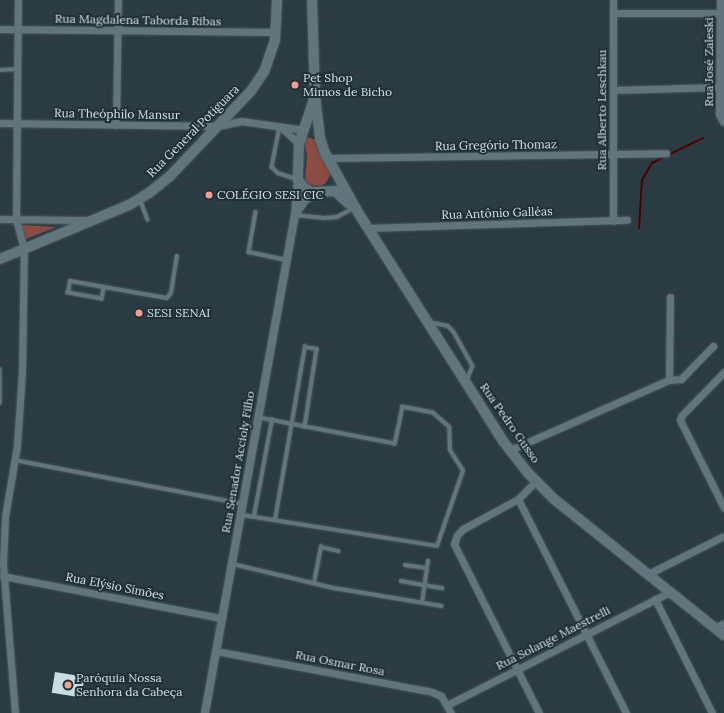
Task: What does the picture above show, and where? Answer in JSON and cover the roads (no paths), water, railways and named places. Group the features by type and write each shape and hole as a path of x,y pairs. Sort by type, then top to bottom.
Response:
{"main road":[{"name":"Rua General Potiguara","path":"0,259 95,220 140,199 170,176 258,82 269,62 275,32 277,0"},
{"name":"Rua Pedro Gusso","path":"312,0 315,96 319,132 327,158 356,211 510,450 536,481 670,592 720,626 724,635"},
{"name":"Rua Pedro Gusso","path":"298,180 299,144 315,96"},
{"path":"304,130 312,128 319,132"},
{"path":"298,180 306,190 316,194 327,192 335,185 339,178"},
{"name":"Rua Pedro Gusso","path":"327,192 338,192 356,211"}],"street":[{"path":"15,713 3,576 5,517 15,460 22,371 24,249 16,220 18,0"},
{"path":"116,125 118,0"},
{"name":"Rua Alberto Leschkau","path":"613,0 613,221"},
{"name":"Rua José Zaleski","path":"721,0 723,13 721,87 723,117"},
{"path":"613,13 723,13"},
{"name":"Rua Magdalena Taborda Ribas","path":"0,29 275,32"},
{"path":"613,90 721,87"},
{"name":"Rua Theóphilo Mansur","path":"0,123 218,126 241,121 304,130"},
{"path":"280,127 299,144"},
{"name":"Rua Gregório Thomaz","path":"327,158 666,154"},
{"name":"Rua Senador Accioly Filho","path":"205,713 287,261 295,215 298,180"},
{"name":"Rua Senador Accioly Filho","path":"295,215 305,200 316,194"},
{"path":"0,219 95,220"},
{"name":"Rua Antônio Galléas","path":"368,228 627,220"},
{"path":"669,380 670,297"},
{"path":"510,450 669,380 681,379 713,346"},
{"path":"724,372 682,414 680,420 724,508"},
{"path":"536,481 518,499 463,529 454,540 457,553 539,713"},
{"path":"518,499 626,713"},
{"path":"648,574 724,536"},
{"name":"Rua Elýsio Simões","path":"3,576 222,618"},
{"name":"Rua Solange Maestrelli","path":"447,705 670,592"},
{"path":"655,599 712,713"},
{"name":"Rua Osmar Rosa","path":"216,651 432,692 441,696 451,713"}],"lane":[{"path":"0,70 18,69"},
{"path":"280,127 272,167 278,173 298,180"},
{"path":"140,199 148,220"},
{"path":"295,215 324,218 337,217 356,211"},
{"path":"256,212 249,252 287,261"},
{"path":"104,288 102,299 68,293 70,281 155,297 170,296 177,256"},
{"path":"428,322 448,326 454,332 473,366 466,382"},
{"path":"275,520 293,424 305,347 317,349 304,427"},
{"path":"0,369 0,402"},
{"path":"241,514 437,546 463,471 450,450 449,427 433,413 403,407 394,444 258,418"},
{"path":"254,516 272,420"},
{"path":"15,460 243,504"},
{"path":"314,583 321,548 339,551"},
{"path":"422,602 428,560"},
{"path":"232,564 314,583 442,606"},
{"path":"405,565 427,568"},
{"path":"401,581 442,588"}],"waterway":[{"path":"639,228 642,180 652,163 703,138"}],"place":[{"name":"Pet Shop Mimos de Bicho","path":"295,85"},
{"name":"COLÉGIO SESI CIC","path":"209,195"},
{"name":"SESI SENAI","path":"139,313"},
{"name":"Paróquia Nossa Senhora da Cabeça","path":"68,685"}]}
